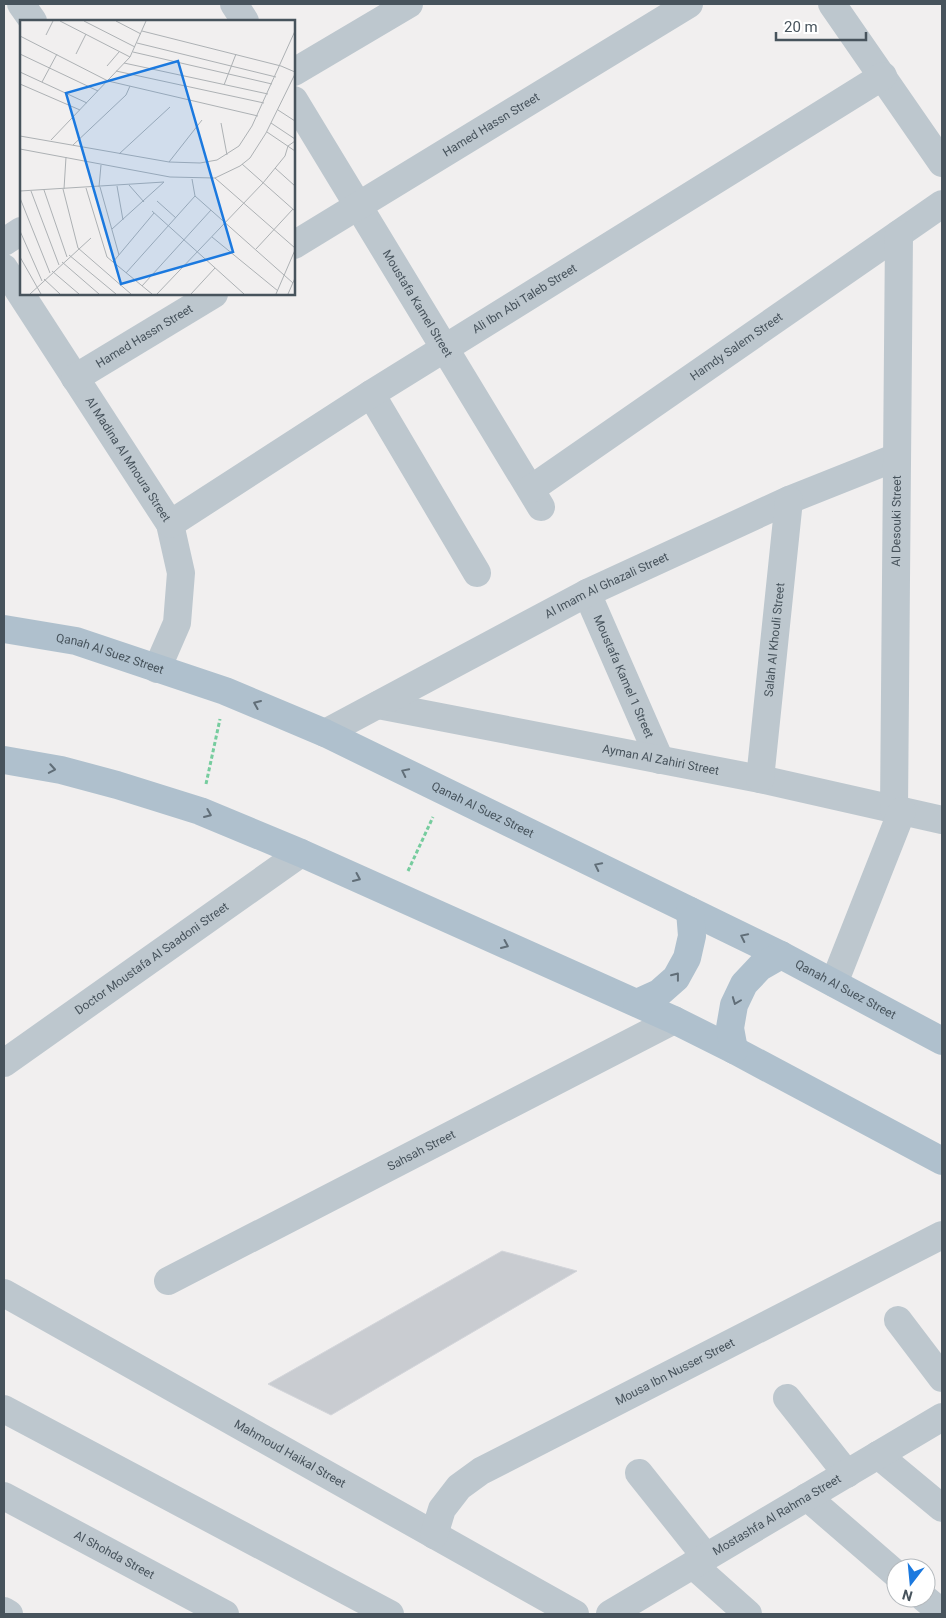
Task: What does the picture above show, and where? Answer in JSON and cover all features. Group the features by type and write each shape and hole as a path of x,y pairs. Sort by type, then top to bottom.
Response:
{"main road":[{"name":"Qanah Al Suez Street","path":"4,629 76,641 226,691 325,733 781,955 942,1041"},
{"path":"4,760 61,770 200,811 301,854 674,1020 942,1161"},
{"path":"637,1003 658,993 676,978 687,958 692,936 690,911"},
{"path":"734,1050 730,1028 732,1012 744,984 760,967 781,955"}],"street":[{"path":"21,4 32,20"},
{"path":"234,4 244,20"},
{"path":"295,71 409,4"},
{"name":"Hamed Hassn Street","path":"295,244 689,4"},
{"path":"832,4 942,163"},
{"name":"Ali Ibn Abi Taleb Street","path":"170,524 370,394 883,76"},
{"name":"Moustafa Kamel Street","path":"295,102 536,498"},
{"name":"Hamdy Salem Street","path":"536,498 942,204"},
{"path":"4,242 20,233"},
{"name":"Al Desouki Street","path":"898,810 897,458 899,234"},
{"name":"Al Madina Al Mnoura Street","path":"4,268 20,293"},
{"name":"Al Madina Al Mnoura Street","path":"21,295 170,524 181,573 178,615 177,623 157,669"},
{"name":"Hamed Hassn Street","path":"75,378 212,295"},
{"path":"370,394 477,574"},
{"name":"Al Imam Al Ghazali Street","path":"325,733 587,593 789,500 897,458"},
{"name":"Salah Al Khouli Street","path":"760,779 789,500"},
{"name":"Moustafa Kamel 1 Street","path":"587,593 660,760"},
{"name":"Ayman Al Zahiri Street","path":"378,705 760,779 942,820"},
{"path":"834,983 898,810"},
{"name":"Doctor Moustafa Al Saadoni Street","path":"4,1063 301,854"},
{"name":"Sahsah Street","path":"168,1281 674,1020"},
{"name":"Mousa Ibn Nusser Street","path":"434,1535 442,1509 458,1487 481,1471 942,1235"},
{"name":"Mahmoud Haikal Street","path":"4,1293 575,1614"},
{"path":"898,1320 942,1378"},
{"path":"787,1398 847,1474"},
{"path":"4,1409 390,1614"},
{"name":"Mostashfa Al Rahma Street","path":"610,1614 942,1417"},
{"path":"878,1455 942,1508"},
{"path":"638,1473 699,1561 748,1614"},
{"name":"Al Shohda Street","path":"4,1496 225,1614"},
{"path":"807,1497 886,1565"},
{"path":"4,1611 9,1614"}],"path":[{"path":"200,811 226,691"},
{"path":"396,896 445,791"}],"building":[{"path":"502,1251 577,1271 331,1415 268,1384"}]}
